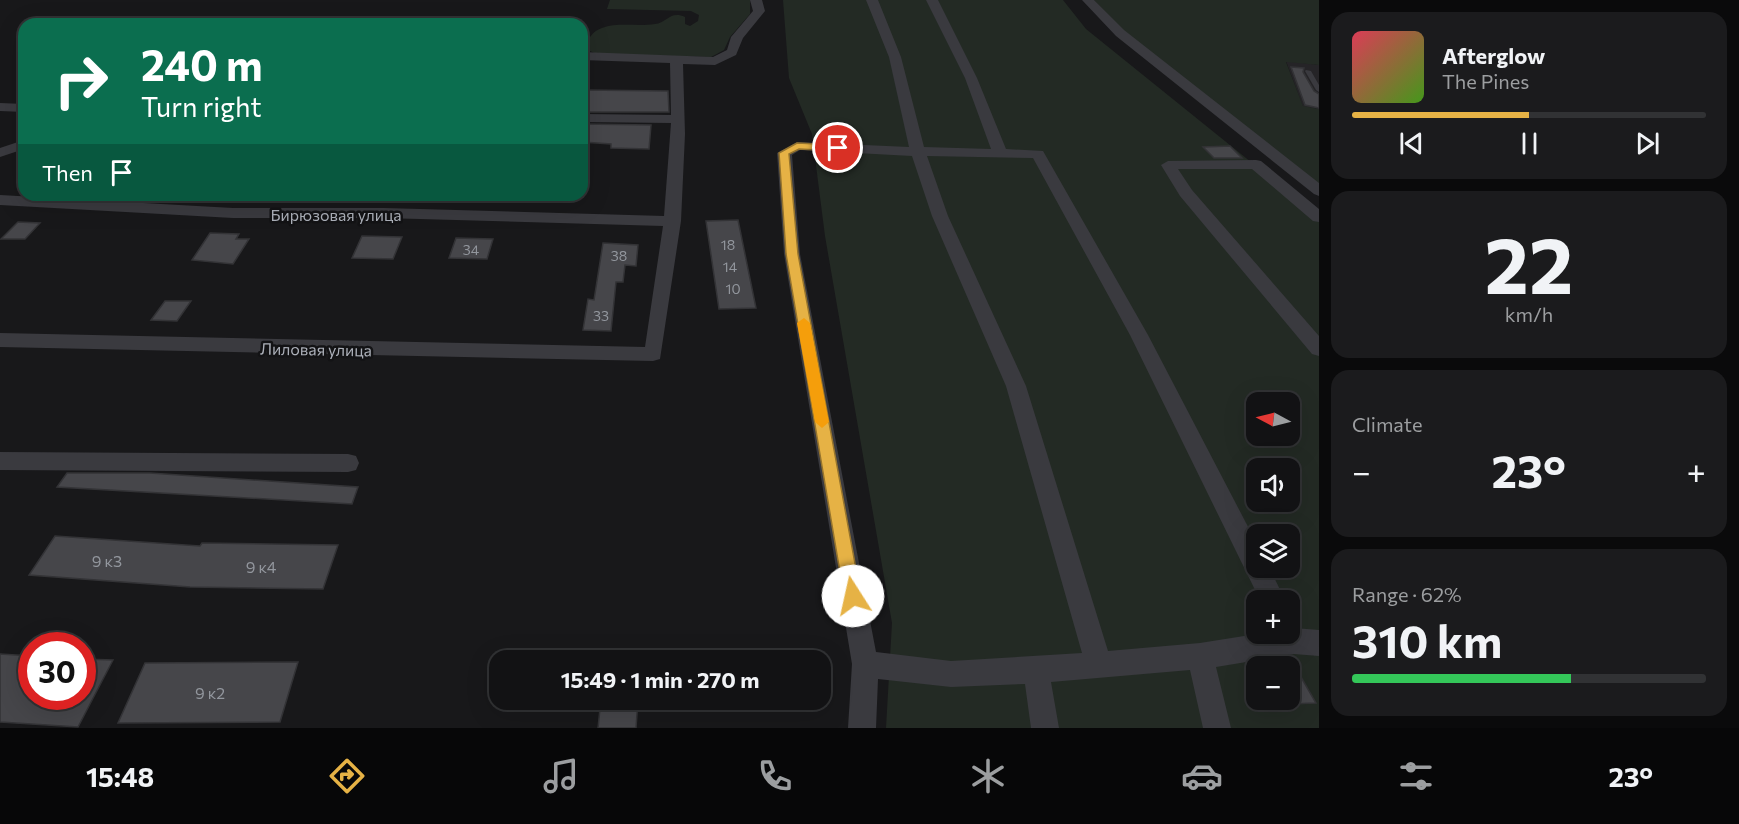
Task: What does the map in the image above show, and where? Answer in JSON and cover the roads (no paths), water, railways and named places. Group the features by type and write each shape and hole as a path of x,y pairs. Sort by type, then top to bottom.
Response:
{"street":[{"path":"588,56 715,61 732,52 737,37 759,11 756,0"},
{"path":"872,0 895,57 918,152 940,216 1016,386 1099,665"},
{"path":"932,0 971,78 1000,153"},
{"path":"1088,0 1120,33 1319,191"},
{"path":"673,221 678,119 676,60"},
{"path":"0,107 18,108"},
{"path":"588,118 678,119"},
{"path":"0,153 18,146"},
{"path":"862,728 865,664 792,254 784,153 797,146 918,152 1038,154 1139,335 1268,590"},
{"path":"1319,217 1256,164 1168,165 1186,193 1319,349"},
{"name":"Бирюзовая улица","path":"0,200 233,213 384,213 673,221"},
{"name":"Лиловая улица","path":"0,340 188,346 652,354 673,221"},
{"path":"0,461 348,463"},
{"path":"865,664 951,674 1036,670 1200,656 1301,639"},
{"path":"1200,656 1217,728"},
{"path":"1036,670 1045,728"}],"lane":[{"path":"1308,71 1319,90"}]}
